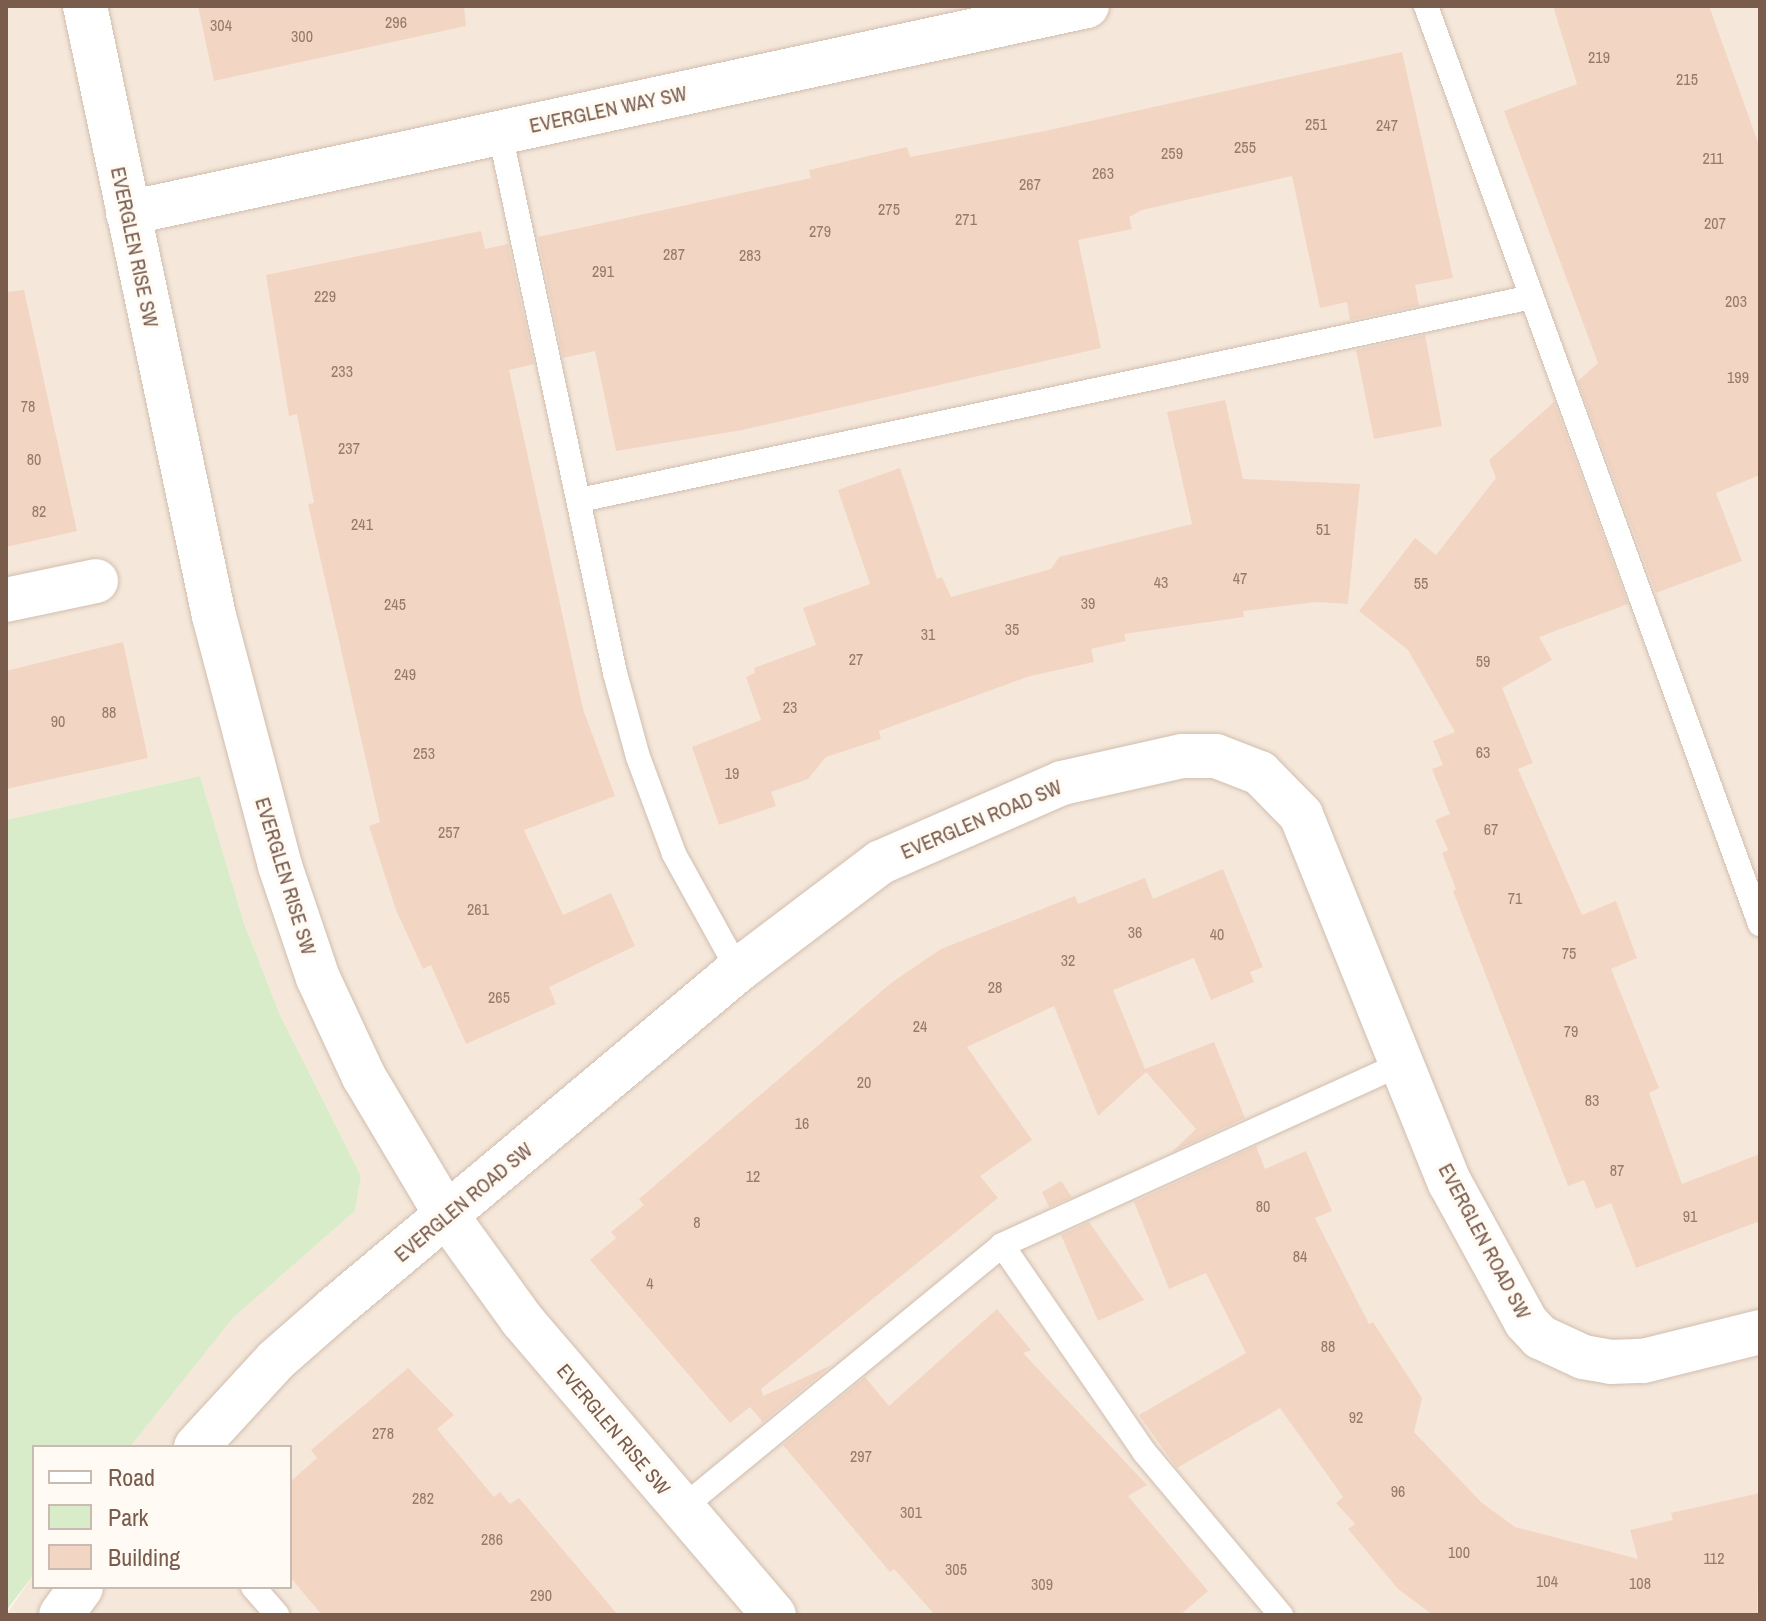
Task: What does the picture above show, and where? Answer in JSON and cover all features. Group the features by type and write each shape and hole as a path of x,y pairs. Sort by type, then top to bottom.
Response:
{"street":[{"name":"EVERGLEN RISE SW","path":"85,6 214,616 280,866 318,978 364,1077 447,1216 522,1320 774,1615"},
{"name":"EVERGLEN WAY SW","path":"128,213 1087,6"},
{"path":"6,600 96,581"},
{"name":"EVERGLEN ROAD SW","path":"198,1445 276,1360 738,970 881,862 984,814 1062,783 1182,756 1216,756 1260,773 1301,815 1450,1183 1526,1322 1540,1337 1583,1357 1610,1362 1643,1361 1760,1332"},
{"path":"61,1615 80,1589"}],"lane":[{"path":"1426,6 1760,924"},
{"path":"500,133 638,757 674,854 738,970"},
{"path":"580,500 1532,297"},
{"path":"681,1509 1002,1245 1401,1064"},
{"path":"1002,1245 1145,1453 1281,1615"},
{"path":"255,1589 277,1615"}],"shaded area":[{"path":"6,6 1760,6 1760,1615 6,1615 32,1577 32,1589 292,1589 292,1445 132,1445 233,1318 355,1211 361,1176 280,1015 244,923 200,776 6,820"}],"green space":[{"path":"200,776 244,923 280,1015 361,1176 355,1211 233,1318 132,1445 32,1445 32,1577 6,1611 6,820"}],"building":[{"path":"198,6 464,6 466,26 214,81"},
{"path":"1553,6 1709,6 1760,148 1760,475 1716,493 1742,561 1656,593 1578,381 1598,363 1504,111 1577,84"},
{"path":"1402,52 1453,278 1415,285 1419,306 1350,320 1347,302 1320,308 1292,176 1142,210 1129,217 1132,229 1078,240 1101,348 742,430 616,451 595,351 563,358 538,237 811,178 809,170 907,147 910,157 1045,131"},
{"path":"481,231 485,249 508,244 534,364 509,370 583,709 615,796 524,830 563,915 611,893 635,946 549,987 556,1004 466,1044 431,965 423,969 396,910 369,826 380,822 308,504 314,503 297,414 289,416 266,275"},
{"path":"24,290 77,531 6,547 6,292"},
{"path":"1425,335 1442,426 1374,439 1356,350"},
{"path":"1225,400 1243,479 1360,484 1348,604 1316,602 1243,611 1244,617 1124,634 1126,641 1091,649 1094,662 1030,676 879,731 881,739 826,757 808,779 771,792 776,806 719,825 692,747 761,720 746,677 755,673 754,668 816,645 803,608 870,584 838,490 900,468 937,579 942,577 951,597 1051,569 1059,557 1192,524 1167,412"},
{"path":"1554,402 1628,604 1539,637 1552,660 1502,688 1533,763 1518,769 1582,915 1616,901 1637,958 1611,969 1659,1088 1649,1093 1682,1184 1760,1154 1760,1221 1636,1268 1611,1203 1596,1209 1584,1180 1568,1186 1453,891 1456,889 1442,853 1448,850 1435,820 1450,814 1432,769 1443,765 1433,741 1455,732 1408,650 1359,611 1415,538 1436,555 1496,478 1489,460"},
{"path":"123,642 148,758 6,789 6,671"},
{"path":"1223,869 1263,967 1250,972 1254,982 1211,1000 1194,958 1113,990 1145,1069 1214,1042 1245,1118 1172,1152 1196,1129 1146,1072 1098,1116 1054,1006 967,1047 1032,1140 980,1176 998,1198 761,1389 763,1396 832,1365 763,1422 750,1407 730,1423 590,1260 616,1238 611,1232 644,1205 639,1199 891,983 941,949 1075,896 1078,904 1145,878 1153,899"},
{"path":"1256,1146 1265,1169 1306,1151 1332,1211 1315,1218 1369,1324 1373,1322 1422,1398 1414,1432 1482,1503 1515,1527 1638,1559 1630,1530 1673,1520 1671,1513 1760,1493 1757,1615 1433,1615 1398,1589 1348,1529 1355,1524 1336,1503 1343,1497 1280,1408 1177,1468 1139,1415 1246,1353 1206,1273 1169,1289 1134,1202"},
{"path":"1061,1181 1072,1197 1049,1207 1042,1192"},
{"path":"1089,1222 1144,1300 1098,1321 1061,1235"},
{"path":"997,1309 1031,1350 1023,1353 1147,1485 1128,1496 1208,1591 1180,1615 935,1615 894,1569 890,1572 783,1445 865,1377 889,1406"},
{"path":"408,1368 454,1415 437,1429 494,1497 500,1492 510,1504 519,1498 618,1615 322,1615 292,1579 292,1480 317,1458 311,1450"}]}
